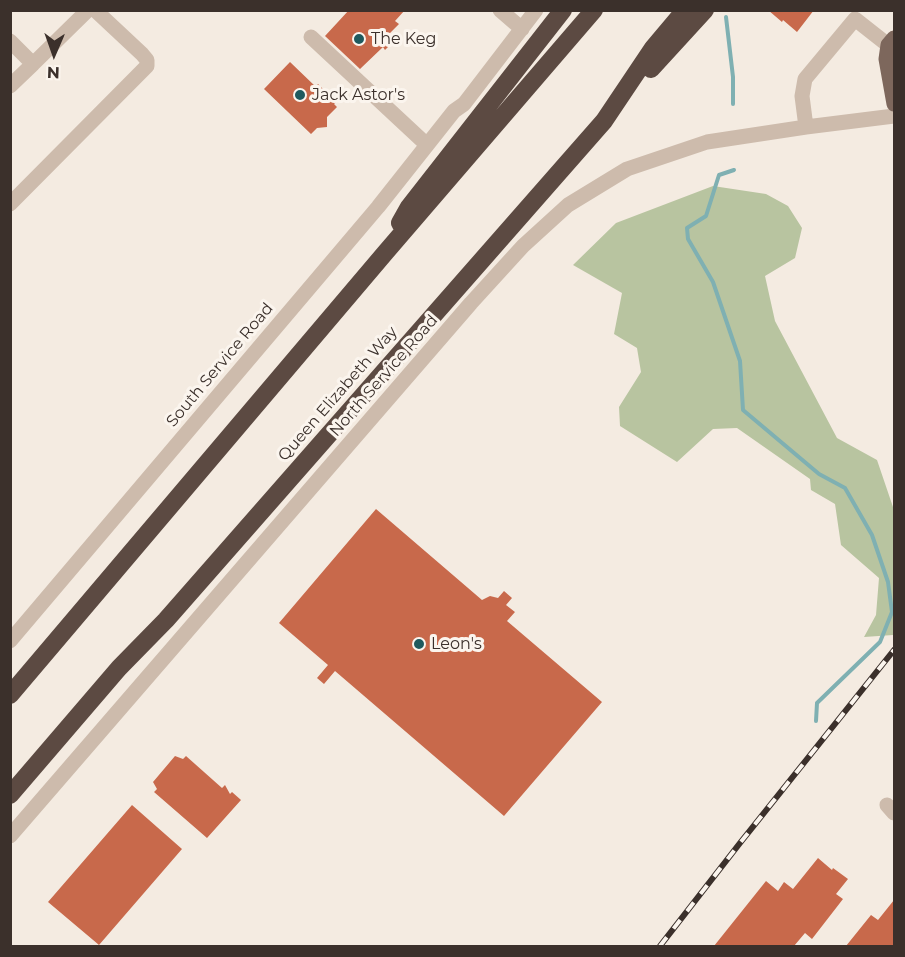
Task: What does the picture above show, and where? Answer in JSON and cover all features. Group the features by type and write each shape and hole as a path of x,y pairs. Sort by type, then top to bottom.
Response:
{"highway":[{"path":"385,253 409,207 563,10"},
{"path":"10,695 594,10"},
{"name":"Queen Elizabeth Way","path":"10,795 119,668 166,620 604,122 653,48 685,10"},
{"path":"604,122 705,10"}],"main road":[{"path":"891,42 886,59 894,104"}],"street":[{"path":"10,86 88,10"},
{"path":"10,204 147,66 147,60 142,54 95,10"},
{"path":"500,10 520,21"},
{"name":"South Service Road","path":"10,640 378,207 454,111 464,104 520,21 536,10"},
{"path":"806,127 802,96 805,79 855,19 891,42"},
{"path":"311,37 427,145"},
{"path":"10,41 33,64"},
{"name":"North Service Road","path":"10,836 471,303 523,246 568,205 627,169 707,142 894,116"}],"green space":[{"path":"713,186 766,194 788,206 802,228 795,258 765,276 775,321 837,438 877,460 894,510 893,635 864,637 876,615 879,578 841,545 835,504 811,490 810,479 737,428 713,429 677,462 620,426 619,407 641,372 637,348 614,334 622,293 573,265 616,223"}],"building":[{"name":"The Keg","path":"349,10 405,10 395,21 399,24 387,36 393,42 385,50 383,47 360,69 325,36"},
{"path":"768,10 814,10 797,32"},
{"name":"Jack Astor's","path":"290,62 316,87 318,84 336,102 334,104 337,107 327,117 327,127 317,128 311,134 264,89"},
{"name":"Leon's","path":"376,509 482,600 490,596 498,598 504,591 512,598 506,605 515,612 507,621 602,702 504,816 335,671 324,684 317,678 328,665 279,623"},
{"path":"175,756 183,759 186,756 222,788 225,785 230,794 232,792 241,800 207,838 154,792 157,789 153,782"},
{"path":"132,805 182,849 99,945 48,902"},
{"path":"818,858 832,870 833,868 848,879 836,894 843,899 812,939 805,933 794,946 714,946 766,881 778,891 784,882 793,889"},
{"path":"894,900 894,946 846,946 871,915 878,920"}],"waterway":[{"path":"726,17 733,77 733,104"},
{"path":"734,170 719,175 706,216 687,228 688,239 713,282 740,361 743,410 819,474 845,488 872,535 888,582 892,612 880,642 817,703 816,721"}],"railway":[{"path":"660,946 894,650"}],"place":[{"name":"The Keg","path":"359,39"},
{"name":"Jack Astor's","path":"300,95"},
{"name":"Leon's","path":"419,644"}]}
